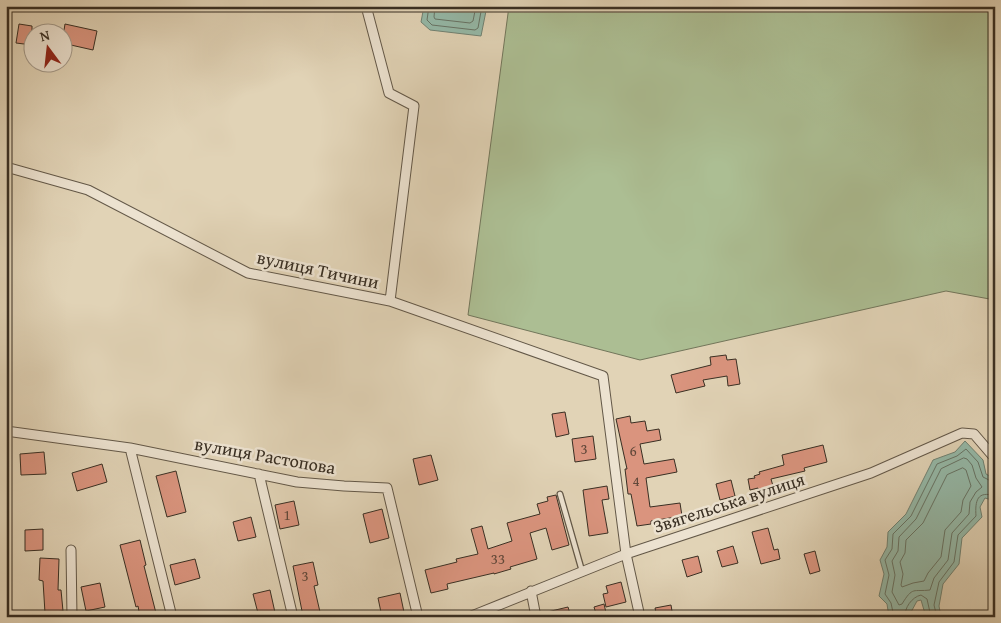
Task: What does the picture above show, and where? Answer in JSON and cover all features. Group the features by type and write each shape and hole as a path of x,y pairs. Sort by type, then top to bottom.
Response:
{"street":[{"path":"366,6 388,93 414,106 390,301"},
{"name":"вулиця Тичини","path":"6,167 88,190 248,273 390,301 603,376 626,554"},
{"name":"вулиця Растопова","path":"6,431 130,448 297,482 387,488 418,617"},
{"name":"Звягельська вулиця","path":"469,617 626,554 871,474 962,433 974,434 992,455"},
{"path":"130,448 172,617"},
{"path":"259,474 293,617"},
{"path":"71,550 72,617"},
{"path":"626,554 640,617"},
{"path":"530,591 536,617"}],"lane":[{"path":"560,494 582,571"}],"shaded area":[{"path":"509,6 995,6 995,300 946,291 640,360 468,315"}],"water":[{"path":"424,6 487,6 481,36 430,30 421,22"},
{"path":"965,441 983,460 986,474 995,479 995,501 985,498 980,507 982,517 962,538 959,564 943,584 939,606 941,617 926,617 921,600 917,601 910,614 911,617 889,617 887,604 879,596 884,574 880,560 887,547 888,532 906,514 933,460 955,452"}],"building":[{"path":"19,24 22,24 22,44 16,43"},
{"path":"72,26 97,31 93,50 72,45"},
{"path":"726,355 727,360 736,359 740,384 728,386 727,376 703,380 705,386 676,393 671,375 711,365 710,357"},
{"path":"565,412 569,434 556,437 552,414"},
{"path":"630,416 631,423 645,421 647,431 659,429 661,440 640,444 644,464 674,459 677,472 646,478 650,507 680,503 682,516 651,521 651,524 637,526 631,494 628,494 625,469 627,469 616,419"},
{"path":"593,436 596,459 575,462 572,439"},
{"path":"823,445 827,462 804,468 805,471 771,479 773,486 750,490 748,479 755,478 754,476 760,474 759,472 784,465 782,455"},
{"path":"44,452 46,474 21,475 20,454"},
{"path":"431,455 438,480 419,485 413,459"},
{"path":"102,464 107,482 77,491 72,473"},
{"path":"176,471 186,512 167,517 156,476"},
{"path":"731,480 735,496 720,500 716,484"},
{"path":"607,486 609,499 602,500 608,533 589,536 583,490"},
{"path":"556,495 569,545 552,550 546,528 530,533 537,559 494,574 447,584 448,589 431,593 425,570 457,562 456,559 478,554 471,529 482,526 488,549 512,541 507,523 540,514 537,504 548,501 547,497"},
{"path":"294,501 299,525 280,529 275,505"},
{"path":"382,509 389,538 370,543 363,514"},
{"path":"251,517 256,537 238,541 233,522"},
{"path":"768,528 774,550 778,549 780,559 761,564 752,532"},
{"path":"43,529 43,550 25,551 25,530"},
{"path":"140,540 146,565 144,566 157,617 140,617 120,545"},
{"path":"733,546 738,563 722,567 717,551"},
{"path":"815,551 820,571 810,574 804,554"},
{"path":"698,556 702,572 687,577 682,560"},
{"path":"40,558 59,559 58,590 61,590 63,611 45,613 43,581 39,580"},
{"path":"195,559 200,578 175,585 170,565"},
{"path":"313,562 318,585 314,586 320,612 303,616 293,566"},
{"path":"621,582 626,602 606,607 603,594 608,593 606,586"},
{"path":"100,583 105,607 86,611 81,587"},
{"path":"270,590 276,617 259,617 253,594"},
{"path":"400,593 405,617 382,617 378,598"},
{"path":"604,604 607,617 597,617 594,607"},
{"path":"671,605 673,617 657,617 655,608"},
{"path":"568,607 571,617 544,617 543,613"}]}
